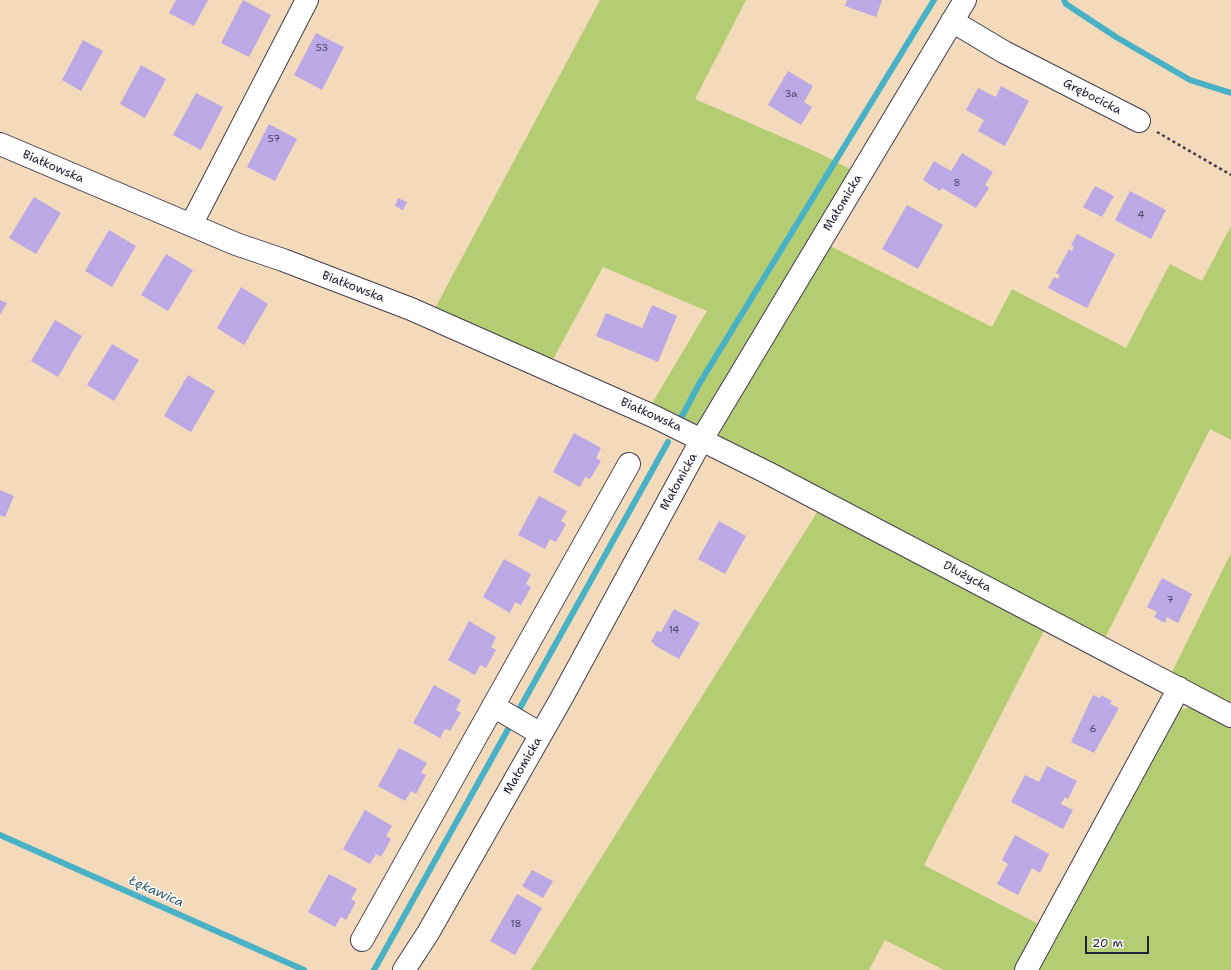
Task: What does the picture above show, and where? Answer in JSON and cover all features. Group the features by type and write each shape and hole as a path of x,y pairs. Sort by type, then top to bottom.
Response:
{"street":[{"path":"191,225 307,0"},
{"name":"Małomicka","path":"404,970 428,933 535,730 702,439 965,0"},
{"name":"Grębocicka","path":"952,21 1004,52 1139,121"},
{"name":"Białkowska","path":"0,144 236,244 283,260 411,309 702,439"},
{"name":"Dłużycka","path":"702,439 1231,716"},
{"path":"362,940 496,708 628,464"},
{"path":"1026,970 1179,688"},
{"path":"496,708 535,730"}],"path":[{"path":"1139,121 1231,175"}],"green space":[{"path":"600,0 746,0 695,99 821,154 852,170 697,431 651,405 707,311 603,267 552,361 434,310"},
{"path":"1231,226 1231,440 1210,429 1104,640 724,443 718,432 826,244 992,327 1012,289 1126,348 1170,264 1202,281"},
{"path":"819,509 1047,625 924,865 1040,925 1015,970 944,970 885,940 869,970 531,970"},
{"path":"1231,553 1231,708 1170,676"},
{"path":"1191,707 1231,723 1231,970 1036,970 1179,710"}],"building":[{"path":"176,0 208,0 194,26 169,13"},
{"path":"243,0 271,15 249,57 221,43"},
{"path":"847,0 882,0 876,17 845,6"},
{"path":"316,33 344,47 322,90 294,75"},
{"path":"83,40 103,51 81,91 62,80"},
{"path":"141,65 166,79 145,118 120,104"},
{"path":"788,71 813,86 804,102 812,107 801,125 768,105"},
{"path":"1001,86 1029,101 1005,146 978,131 984,120 966,110 978,88 996,97"},
{"path":"196,93 223,107 201,150 173,135"},
{"path":"269,124 297,139 275,181 247,167"},
{"path":"962,153 993,172 985,185 989,188 976,208 942,188 940,191 923,180 934,161 951,171"},
{"path":"1095,186 1114,196 1102,217 1083,207"},
{"path":"1130,191 1166,210 1151,239 1115,220"},
{"path":"34,197 61,213 36,254 9,238"},
{"path":"398,198 407,202 403,210 395,206"},
{"path":"907,205 943,225 918,269 882,249"},
{"path":"109,230 136,246 112,287 85,271"},
{"path":"1077,234 1115,254 1087,308 1048,288 1054,277 1058,279 1060,275 1056,273 1069,249 1072,251 1074,247 1071,245"},
{"path":"166,254 193,270 168,311 141,295"},
{"path":"241,287 268,304 244,345 217,328"},
{"path":"0,300 7,303 0,315"},
{"path":"652,305 677,316 658,362 596,336 606,313 642,328"},
{"path":"55,320 82,336 58,377 31,361"},
{"path":"112,344 139,360 114,401 87,385"},
{"path":"188,375 215,391 191,432 164,416"},
{"path":"574,433 601,448 596,458 601,461 590,479 585,477 580,487 553,472"},
{"path":"0,490 14,496 5,517 0,515"},
{"path":"539,496 567,511 561,521 566,524 556,542 550,539 545,549 518,535"},
{"path":"719,521 746,536 725,574 698,559"},
{"path":"504,559 531,574 526,584 531,587 521,605 515,602 510,613 483,597"},
{"path":"1162,578 1192,594 1178,623 1167,617 1165,623 1154,617 1157,612 1147,607"},
{"path":"674,609 700,623 679,659 651,642 657,631 661,632"},
{"path":"469,621 496,637 491,647 496,650 486,668 480,665 475,675 448,660"},
{"path":"434,685 461,700 456,710 461,713 450,731 445,729 440,738 413,723"},
{"path":"1093,695 1100,698 1101,695 1112,701 1110,704 1119,708 1094,753 1071,742"},
{"path":"399,748 427,763 421,773 426,775 416,794 411,791 405,801 378,786"},
{"path":"1047,766 1077,781 1068,799 1065,797 1061,804 1073,810 1063,829 1011,802 1025,775 1039,782"},
{"path":"365,810 392,826 386,836 391,839 381,857 376,854 370,864 343,849"},
{"path":"1015,835 1049,854 1040,873 1032,868 1018,895 997,884 1008,864 1002,860"},
{"path":"532,870 553,881 543,898 522,886"},
{"path":"329,874 357,889 351,899 356,902 346,920 341,917 335,927 308,912"},
{"path":"517,894 542,908 515,955 490,941"}],"waterway":[{"path":"681,418 699,384 934,0"},
{"path":"1064,0 1066,4 1116,37 1190,80 1231,93"},
{"path":"374,970 668,442"},
{"name":"Łękawica","path":"0,835 304,970"}]}
